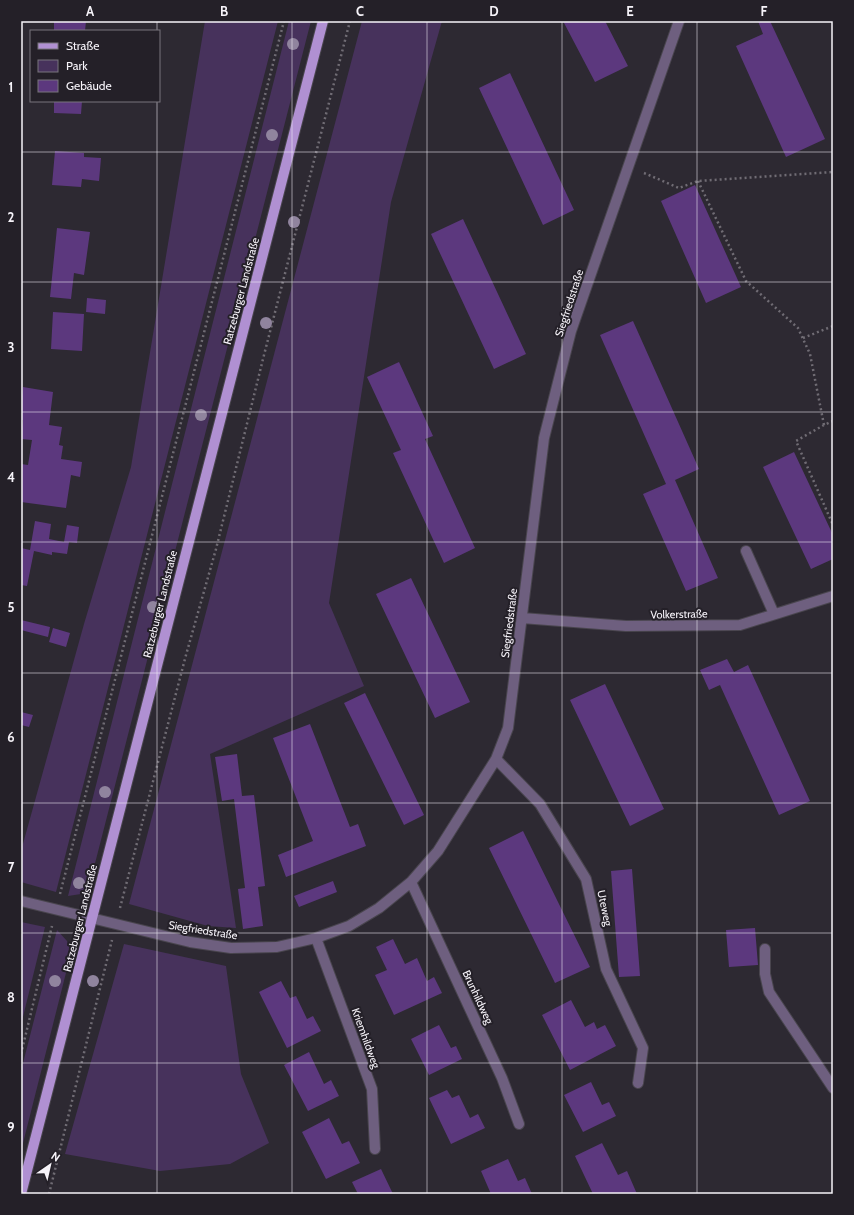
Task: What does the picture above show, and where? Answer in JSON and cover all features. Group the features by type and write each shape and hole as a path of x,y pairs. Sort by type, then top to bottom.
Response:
{"main road":[{"name":"Ratzeburger Landstraße","path":"22,1194 323,21"}],"street":[{"name":"Siegfriedstraße","path":"21,901 190,942 231,948 277,947 316,938 350,926 379,908 411,882 438,851 496,759 508,728 544,438 571,331 679,21"},
{"path":"746,551 774,614"},
{"name":"Volkerstraße","path":"522,618 626,626 740,625 833,596"},
{"name":"Uteweg","path":"496,759 540,804 586,879 606,969 643,1048 638,1083"},
{"name":"Brunhildweg","path":"411,882 502,1078 519,1124"},
{"name":"Kriemhildweg","path":"316,938 372,1089 375,1149"},
{"path":"765,949 765,974 769,992 833,1088"}],"path":[{"path":"21,1054 56,910 284,21"},
{"path":"49,1194 169,718 216,549 350,21"},
{"path":"629,167 679,188 698,181 833,172"},
{"path":"698,181 746,282 798,328 810,354 824,425"},
{"path":"803,338 833,326"},
{"path":"833,421 796,442 833,525"}],"green space":[{"path":"205,21 278,21 56,892 21,882 21,851 84,624 131,467"},
{"path":"289,21 311,21 91,879 81,894 68,896"},
{"path":"362,21 442,21 391,202 329,603 364,686 210,754 236,928 208,926 129,904"},
{"path":"21,922 45,927 21,1025"},
{"path":"57,930 67,941 71,953 21,1151 21,1071"},
{"path":"124,944 226,966 241,1074 269,1143 230,1164 160,1171 65,1154"}],"building":[{"path":"54,21 86,21 85,30 54,30"},
{"path":"563,21 605,21 628,66 595,82"},
{"path":"758,21 770,21 825,139 786,157 736,46 763,34"},
{"path":"510,73 574,210 543,225 479,88"},
{"path":"54,102 82,102 81,114 54,113"},
{"path":"55,151 84,153 84,157 101,158 99,181 82,179 81,187 52,185"},
{"path":"695,185 741,287 706,303 661,201"},
{"path":"463,219 526,354 494,369 431,234"},
{"path":"57,228 90,232 84,275 74,273 71,299 50,297"},
{"path":"87,298 106,300 105,314 86,312"},
{"path":"53,312 84,314 82,351 51,349"},
{"path":"633,321 699,469 675,480 718,578 686,591 643,494 666,484 600,335"},
{"path":"399,362 433,436 425,439 475,548 444,563 393,453 401,450 367,377"},
{"path":"23,387 53,392 49,425 62,427 59,445 63,446 61,459 82,462 80,477 71,475 66,508 21,502 21,464 28,465 32,440 21,439 23,420 21,420 21,405"},
{"path":"794,452 833,535 833,559 811,569 763,467"},
{"path":"35,521 51,524 49,539 64,542 67,525 79,527 77,543 69,542 67,554 52,552 52,555 34,551 27,586 21,585 21,548 30,550"},
{"path":"411,578 470,702 435,718 376,594"},
{"path":"21,620 50,627 48,637 21,630"},
{"path":"53,628 70,633 66,647 49,642"},
{"path":"727,659 734,672 748,665 810,801 779,815 720,685 709,690 700,670"},
{"path":"605,684 664,809 630,826 570,700"},
{"path":"365,693 424,815 404,825 344,703"},
{"path":"21,712 33,715 29,727 21,725"},
{"path":"310,724 350,827 358,824 366,846 286,877 278,855 313,841 273,738"},
{"path":"237,754 242,796 254,795 265,886 258,887 263,926 243,929 238,889 245,888 234,799 222,801 215,757"},
{"path":"523,831 590,967 555,983 489,848"},
{"path":"632,869 640,976 619,977 611,871"},
{"path":"333,881 337,892 299,907 294,896"},
{"path":"755,928 758,965 729,967 726,930"},
{"path":"393,939 405,964 417,958 427,981 434,977 442,993 394,1015 375,975 387,970 376,947"},
{"path":"281,981 290,998 296,996 307,1019 313,1016 321,1031 287,1048 259,992"},
{"path":"571,1000 585,1027 594,1022 597,1029 605,1025 616,1046 570,1070 542,1015"},
{"path":"439,1025 451,1048 456,1046 462,1059 429,1075 411,1039"},
{"path":"309,1052 324,1084 331,1080 339,1096 308,1111 284,1065"},
{"path":"591,1082 602,1105 609,1102 616,1116 583,1132 564,1095"},
{"path":"447,1090 452,1098 459,1095 470,1118 478,1114 485,1128 451,1144 429,1098"},
{"path":"329,1118 342,1144 349,1141 360,1163 326,1179 302,1132"},
{"path":"602,1143 618,1175 627,1171 637,1194 593,1194 575,1156"},
{"path":"508,1159 518,1181 525,1178 532,1194 491,1194 481,1171"},
{"path":"381,1169 393,1194 358,1194 352,1182"}]}
